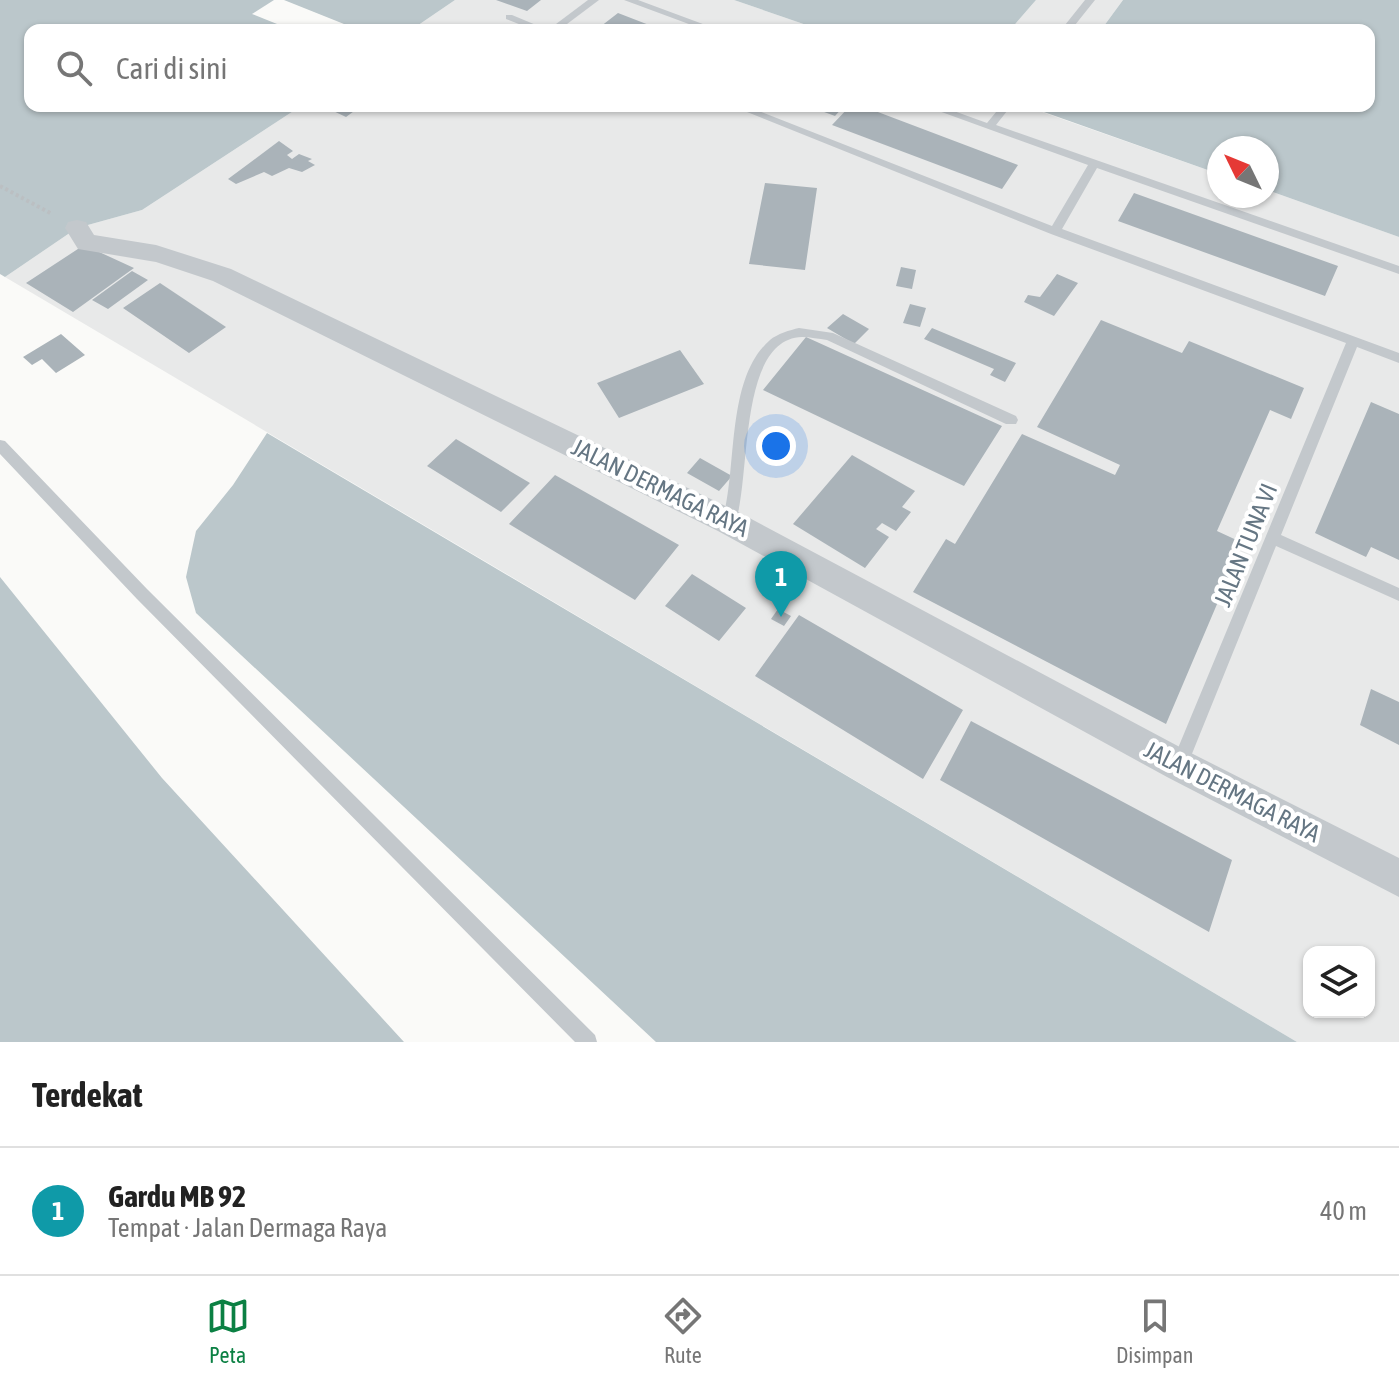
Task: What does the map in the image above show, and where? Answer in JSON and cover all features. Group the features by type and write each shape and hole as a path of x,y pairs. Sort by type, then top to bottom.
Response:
{"street":[{"name":"JALAN DERMAGA RAYA","path":"77,228 87,243 130,247 178,258 222,275 729,522 1179,765 1399,878"}],"lane":[{"path":"561,24 594,0"},
{"path":"629,0 697,24"},
{"path":"1071,24 1090,0"},
{"path":"509,17 527,24"},
{"path":"752,112 1055,231 1399,358"},
{"path":"947,112 1399,270"},
{"path":"989,127 1001,112"},
{"path":"1055,231 1093,165"},
{"path":"729,522 750,382 765,349 793,332 802,330 829,336 1011,420"},
{"name":"JALAN TUNA VI","path":"1179,765 1353,342"},
{"path":"0,445 153,605 588,1042"},
{"path":"1274,538 1399,595"}],"path":[{"path":"0,186 77,228"}],"shaded area":[{"path":"0,0 455,0 420,24 24,24 24,112 292,112 142,210 77,228 5,277 0,274"},
{"path":"455,0 734,0 804,24 420,24"},
{"path":"734,0 1036,0 1015,24 804,24"},
{"path":"1036,0 1123,0 1105,24 1015,24"},
{"path":"1123,0 1399,0 1399,237 1279,194 1279,136 1207,136 1207,170 1044,112 1375,112 1375,24 1105,24"},
{"path":"292,112 1042,112 1207,170 1207,208 1279,208 1279,194 1399,237 1399,1042 1297,1042 5,277 77,228 142,210"},
{"path":"267,433 1297,1042 656,1042 196,613 186,577 196,531 233,485"},
{"path":"0,577 162,778 404,1042 0,1042"}],"pier":[{"path":"274,0 284,0 344,24 277,24 252,14"}],"building":[{"path":"496,0 541,0 527,11"},
{"path":"618,13 646,24 604,24"},
{"path":"335,112 353,112 346,117"},
{"path":"844,112 878,112 1018,165 1002,189 832,125"},
{"path":"279,141 293,151 287,155 292,159 299,154 312,159 308,161 315,165 302,172 289,168 272,176 264,172 236,184 228,179"},
{"path":"765,183 817,188 805,270 749,264"},
{"path":"1134,193 1338,266 1325,296 1118,221"},
{"path":"84,245 134,268 73,312 26,283"},
{"path":"901,267 916,270 912,289 896,286"},
{"path":"132,271 148,280 108,309 92,300"},
{"path":"1057,274 1078,283 1054,316 1024,302 1028,295 1040,297"},
{"path":"160,283 226,327 189,353 123,308"},
{"path":"910,304 926,308 920,327 903,323"},
{"path":"843,314 869,329 854,344 827,328"},
{"path":"1101,320 1182,353 1189,341 1304,388 1291,419 1270,410 1217,531 1243,543 1166,724 913,592 946,539 955,544 1022,434 1115,475 1120,465 1037,427"},
{"path":"932,328 1016,363 1005,382 990,375 994,369 924,339"},
{"path":"61,334 85,355 56,373 42,359 32,365 23,357"},
{"path":"806,337 1002,426 964,486 763,390"},
{"path":"680,350 704,384 619,418 597,383"},
{"path":"1371,402 1399,414 1399,560 1371,547 1366,557 1315,533"},
{"path":"456,439 530,483 501,512 427,466"},
{"path":"852,455 915,491 902,507 911,512 896,531 882,523 876,529 889,537 865,568 793,524"},
{"path":"700,458 732,476 719,491 687,473"},
{"path":"555,475 679,545 635,600 509,524"},
{"path":"692,574 746,608 719,641 665,606"},
{"path":"778,609 791,616 784,626 771,619"},
{"path":"799,615 963,710 923,779 755,676"},
{"path":"1371,689 1399,702 1399,745 1360,725"},
{"path":"971,721 1232,860 1209,932 940,780"}],"place":[{"name":"Gardu MB 92","path":"781,617"}]}
